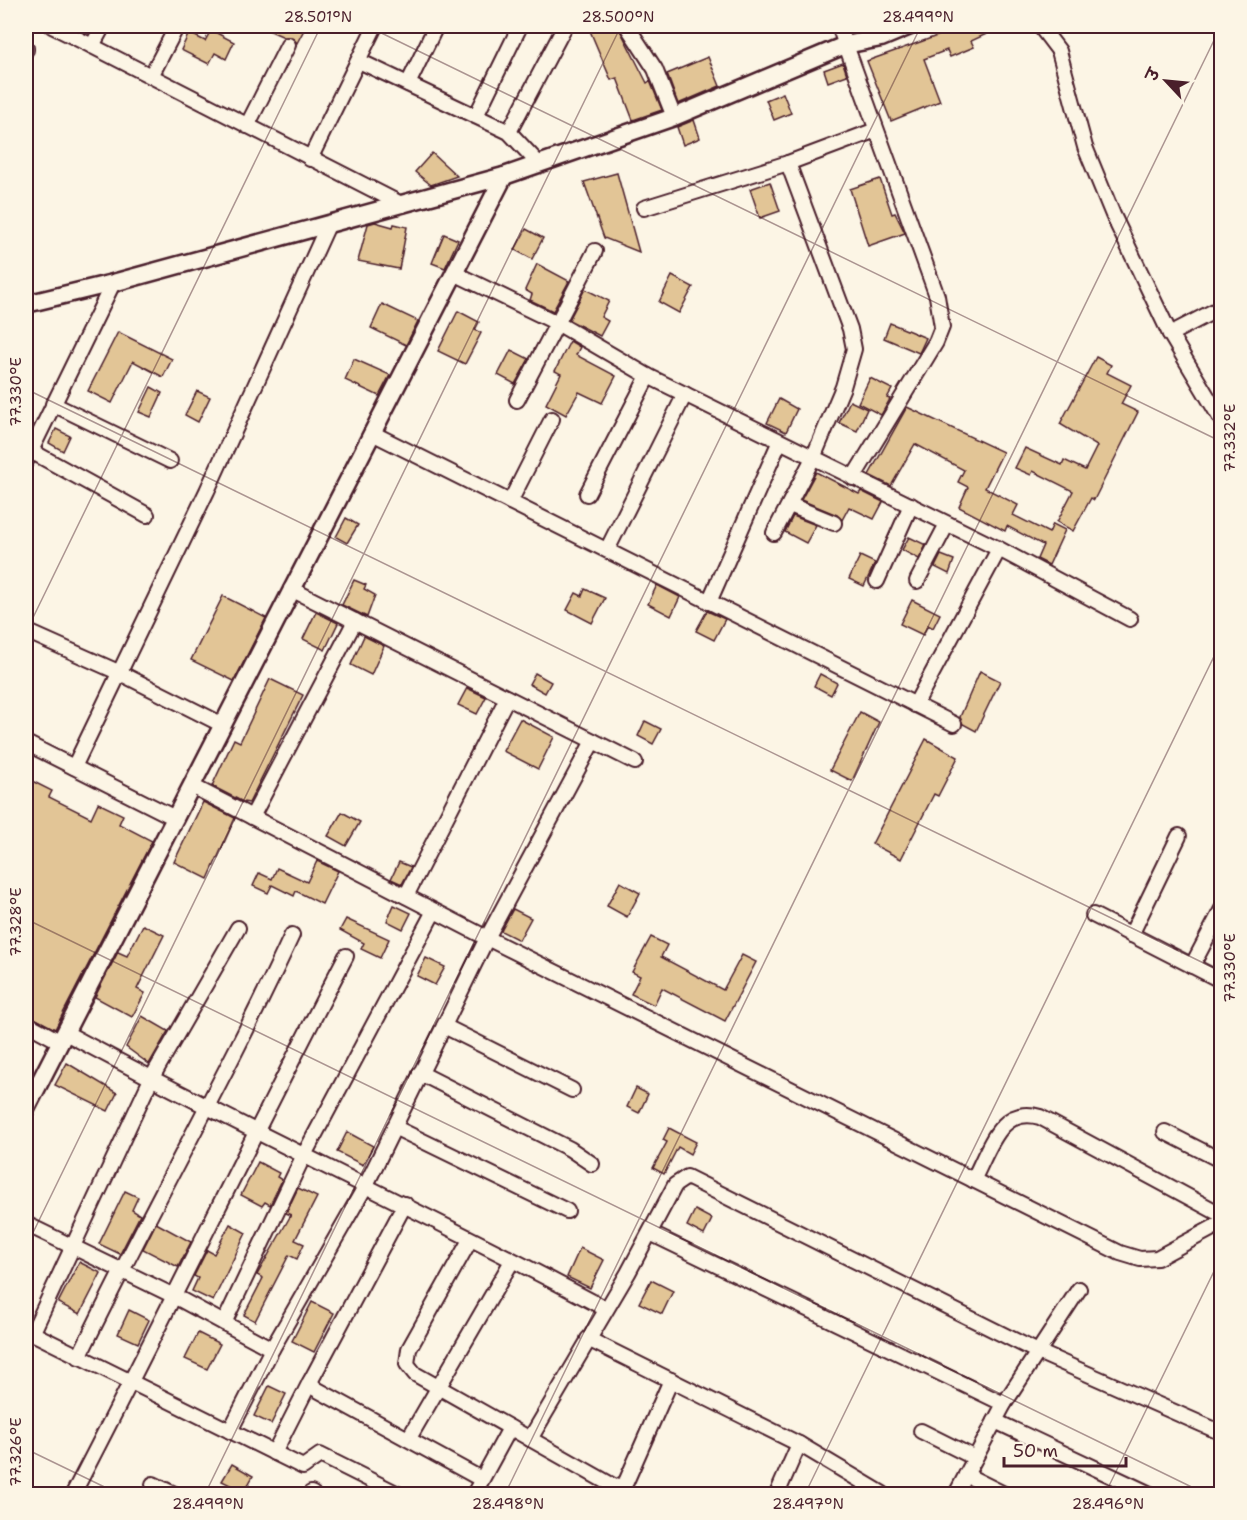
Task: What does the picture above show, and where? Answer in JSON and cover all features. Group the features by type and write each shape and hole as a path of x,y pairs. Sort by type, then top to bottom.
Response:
{"street":[{"path":"52,26 403,205"},
{"path":"93,46 103,26"},
{"path":"151,76 177,26"},
{"path":"310,159 375,26"},
{"path":"408,84 436,26"},
{"path":"476,116 520,26"},
{"path":"509,132 565,26"},
{"path":"627,26 655,69 674,117"},
{"path":"839,26 937,296 942,327 936,342 853,478"},
{"path":"26,304 113,283 504,176 674,117 845,45 881,38 910,26"},
{"path":"1040,26 1059,51 1085,147 1113,215 1170,334 1221,422"},
{"path":"247,126 288,45"},
{"path":"359,61 509,132 539,164"},
{"path":"644,208 788,163 876,130"},
{"path":"774,533 813,458 843,387 854,349 850,329 788,163"},
{"path":"26,1109 504,176"},
{"path":"74,767 207,491 328,225"},
{"path":"517,400 595,250"},
{"path":"454,273 557,323 648,376 779,443 999,549 1130,619"},
{"path":"113,283 28,456 147,515"},
{"path":"1170,334 1221,307"},
{"path":"587,494 648,376"},
{"path":"607,550 686,394"},
{"path":"54,404 170,461"},
{"path":"510,502 552,419"},
{"path":"372,433 954,724"},
{"path":"710,602 779,443"},
{"path":"790,505 834,523"},
{"path":"878,581 911,505"},
{"path":"917,581 947,524"},
{"path":"915,705 999,549"},
{"path":"291,589 635,762"},
{"path":"252,817 355,621"},
{"path":"26,631 118,672 223,724"},
{"path":"406,896 507,698"},
{"path":"230,1431 272,1349 365,1186 487,938 593,741"},
{"path":"26,743 175,818"},
{"path":"192,786 487,938 1120,1253 1140,1259 1150,1259 1168,1253 1221,1223"},
{"path":"1131,935 1179,836"},
{"path":"1192,966 1221,909"},
{"path":"224,1323 303,1156 434,911"},
{"path":"1093,915 1221,981"},
{"path":"238,928 151,1079 74,1246 28,1332 303,1467 320,1455 398,1494"},
{"path":"79,1357 204,1107 256,1014 292,935"},
{"path":"73,1494 131,1383 254,1132 346,956"},
{"path":"26,1023 64,1037 405,1204 470,1240 606,1309"},
{"path":"444,1026 572,1090"},
{"path":"420,1073 570,1149 592,1164"},
{"path":"973,1180 1001,1127 1009,1118 1027,1113 1040,1117 1221,1215"},
{"path":"394,1127 567,1211"},
{"path":"1165,1132 1221,1161"},
{"path":"530,1439 650,1233 675,1185 687,1177 1038,1352 1221,1433"},
{"path":"274,1453 405,1204"},
{"path":"26,1224 174,1296 272,1349"},
{"path":"650,1233 1004,1404"},
{"path":"470,1240 409,1349 407,1359 409,1369 439,1389 621,1491 671,1380"},
{"path":"409,1438 512,1261"},
{"path":"956,1494 1004,1404 1079,1289"},
{"path":"588,1339 799,1444 883,1494"},
{"path":"310,1382 316,1389 481,1479"},
{"path":"995,1421 1150,1494"},
{"path":"474,1494 510,1428"},
{"path":"921,1431 975,1458"},
{"path":"777,1494 799,1444"},
{"path":"966,1474 1004,1494"},
{"path":"153,1484 174,1494"}],"building":[{"path":"259,26 306,26 297,43 292,37 284,37"},
{"path":"588,26 618,26 647,83 650,81 662,110 633,120 617,78 611,80"},
{"path":"965,26 1004,26 971,41 974,47 950,57 947,50 924,59 940,101 891,121 867,61"},
{"path":"211,30 234,42 226,59 215,53 209,64 181,50 189,33 205,41"},
{"path":"708,57 720,86 678,104 667,74"},
{"path":"843,63 847,75 828,82 824,70"},
{"path":"783,93 791,113 774,120 766,100"},
{"path":"694,120 700,138 683,145 677,127"},
{"path":"432,153 457,176 431,185 415,172"},
{"path":"617,173 639,252 604,238 584,182"},
{"path":"880,179 892,214 895,213 905,233 868,246 850,189"},
{"path":"770,182 780,211 760,218 750,189"},
{"path":"375,222 393,227 394,224 407,227 399,269 358,261 368,224"},
{"path":"526,229 543,238 532,259 515,250"},
{"path":"444,234 458,240 445,268 432,263"},
{"path":"537,264 569,281 553,311 530,300 532,294 525,290"},
{"path":"672,276 693,287 679,313 659,302"},
{"path":"585,289 609,301 601,317 608,321 600,336 569,320"},
{"path":"382,304 418,321 406,345 371,328"},
{"path":"458,311 479,322 475,330 481,333 465,364 438,351"},
{"path":"890,323 926,338 919,353 884,338"},
{"path":"118,332 172,359 163,377 133,361 112,403 88,391"},
{"path":"570,341 580,347 576,355 616,376 602,403 579,392 566,415 546,404 561,374 555,371"},
{"path":"511,350 529,359 515,384 498,375"},
{"path":"1096,357 1111,365 1107,373 1131,385 1121,404 1138,412 1094,500 1091,498 1073,531 1057,522 1073,491 1033,471 1031,475 1015,468 1025,448 1062,465 1064,460 1085,470 1097,446 1060,424"},
{"path":"354,359 390,375 379,396 345,380"},
{"path":"870,378 892,389 887,398 890,399 881,415 858,403"},
{"path":"151,387 162,393 151,417 139,412"},
{"path":"197,391 210,397 198,422 185,415"},
{"path":"779,399 797,409 786,432 767,423"},
{"path":"850,401 867,409 857,431 839,423"},
{"path":"907,407 1003,452 985,488 1018,505 1013,515 1049,533 1053,524 1065,530 1049,565 1037,559 1043,545 1007,526 1005,531 959,507 968,487 958,482 964,470 915,444 891,486 869,475"},
{"path":"56,429 70,436 63,451 49,443"},
{"path":"816,472 859,494 861,491 883,502 874,519 849,507 842,520 837,515 801,500"},
{"path":"793,516 816,525 806,543 785,532"},
{"path":"346,518 358,525 347,543 336,537"},
{"path":"909,537 926,545 919,559 902,550"},
{"path":"941,555 954,560 949,574 935,567"},
{"path":"860,556 875,563 864,586 849,579"},
{"path":"354,580 366,585 364,589 375,595 367,617 342,605"},
{"path":"657,585 680,597 671,616 648,604"},
{"path":"585,589 605,598 592,623 567,610 576,593 582,596"},
{"path":"223,596 266,618 234,681 191,660"},
{"path":"912,600 940,614 933,628 928,625 923,635 900,624"},
{"path":"707,611 725,619 714,640 696,631"},
{"path":"316,612 338,623 325,650 303,639"},
{"path":"364,636 384,646 371,675 351,665"},
{"path":"980,671 1000,681 976,731 963,724 960,717"},
{"path":"535,673 551,682 545,693 529,684"},
{"path":"820,674 837,683 831,695 814,686"},
{"path":"270,679 303,695 249,803 243,802 212,786 234,739 240,742"},
{"path":"467,688 486,697 477,714 458,705"},
{"path":"860,712 879,722 852,781 830,770"},
{"path":"520,719 554,737 538,769 503,751"},
{"path":"645,721 661,729 653,744 638,736"},
{"path":"926,739 958,757 938,796 934,794 901,859 872,844"},
{"path":"26,778 52,791 49,797 91,818 98,803 123,815 119,824 152,841 55,1029 26,1014"},
{"path":"203,802 235,818 208,879 174,862"},
{"path":"342,812 360,822 346,846 328,836"},
{"path":"317,861 338,871 322,904 296,891 294,896 272,885 268,893 253,886 259,873 272,879 277,868 307,882"},
{"path":"399,862 411,867 402,884 391,879"},
{"path":"620,882 640,893 627,917 607,906"},
{"path":"394,905 411,913 403,929 387,921"},
{"path":"513,909 531,918 519,940 501,931"},
{"path":"346,919 389,939 380,958 361,949 364,943 340,930"},
{"path":"143,925 164,935 137,989 145,993 132,1017 95,997 118,952 127,956"},
{"path":"651,937 667,945 661,957 723,990 742,955 756,962 725,1021 662,988 654,1005 631,994 640,976 632,972"},
{"path":"426,958 445,967 435,985 417,976"},
{"path":"142,1016 168,1031 149,1064 126,1047"},
{"path":"67,1063 117,1093 108,1111 55,1085"},
{"path":"636,1088 648,1094 639,1113 627,1107"},
{"path":"669,1128 696,1142 690,1154 678,1147 664,1174 653,1168 667,1142 663,1140"},
{"path":"347,1132 373,1146 363,1165 337,1152"},
{"path":"258,1162 279,1173 277,1177 282,1180 270,1205 265,1202 262,1206 241,1195"},
{"path":"298,1188 317,1197 295,1240 304,1244 297,1259 289,1255 255,1321 244,1315 263,1278 257,1275 291,1215 286,1213"},
{"path":"125,1191 138,1197 132,1210 140,1215 120,1254 99,1244"},
{"path":"695,1210 712,1219 704,1235 687,1226"},
{"path":"156,1223 191,1242 178,1267 143,1249"},
{"path":"230,1224 246,1233 213,1301 192,1291 198,1278 194,1276 207,1250 214,1254"},
{"path":"580,1248 604,1260 590,1288 567,1277"},
{"path":"79,1262 101,1273 80,1314 58,1303"},
{"path":"651,1280 673,1291 662,1314 639,1303"},
{"path":"312,1302 334,1313 314,1352 292,1341"},
{"path":"129,1310 149,1320 138,1343 118,1334"},
{"path":"198,1333 220,1344 207,1369 185,1359"},
{"path":"269,1386 286,1394 271,1424 254,1416"},
{"path":"232,1464 253,1476 244,1492 222,1481"}]}
